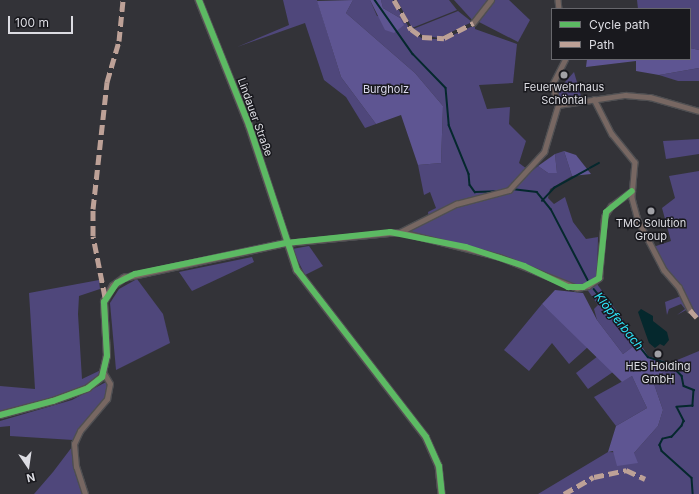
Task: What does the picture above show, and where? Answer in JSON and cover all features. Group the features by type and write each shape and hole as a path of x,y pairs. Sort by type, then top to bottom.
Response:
{"street":[{"name":"Lindauer Straße","path":"199,0 249,125 286,243 307,286 426,437 439,466 442,494"},
{"path":"473,23 491,0"},
{"path":"400,232 456,204 509,190 514,185 544,152 558,104 552,85 565,60"},
{"path":"558,104 625,95 650,97 699,111"},
{"path":"594,99 612,134 635,162 632,191 638,220 664,270 679,287 690,310"},
{"path":"0,415 26,410 88,388 104,374 107,356 102,309 105,297 117,283 134,274 286,243 400,232 466,246 524,266 568,287 583,287 599,278 606,212 632,191"},
{"path":"85,494 76,467 74,444 80,431 107,399 110,384 104,374"}],"shaded area":[{"path":"283,0 317,0 341,77 376,124 365,128 346,97 324,80 305,23 237,47 289,25"},
{"path":"353,0 370,0 377,16 400,18 383,8 381,0 393,0 411,31 423,39 444,39 475,25 475,29 517,44 513,83 479,85 487,109 510,107 509,124 526,141 519,163 531,172 538,166 548,173 557,173 555,154 564,151 572,176 550,189 548,198 554,204 565,197 573,222 586,239 598,237 597,284 639,342 623,354 597,320 594,309 598,305 584,285 577,286 500,255 405,230 429,219 428,212 436,208 430,192 424,195 418,165 441,163 443,106 415,73 346,13"},
{"path":"397,0 449,0 457,10 412,28"},
{"path":"454,0 489,0 473,21"},
{"path":"492,0 509,0 530,20 518,42 479,22"},
{"path":"637,0 699,0 699,50 691,48 691,8 638,8"},
{"path":"458,11 472,22 439,38 422,35 413,29"},
{"path":"699,68 699,81 678,81 659,75"},
{"path":"574,72 581,96 561,101 557,91"},
{"path":"699,139 699,154 666,159 663,141"},
{"path":"699,171 699,318 653,247 671,241 662,208 675,198 669,176"},
{"path":"309,246 323,266 305,275 292,249"},
{"path":"252,257 254,262 192,291 179,272"},
{"path":"137,279 163,314 170,343 116,370 110,303 119,289"},
{"path":"99,280 100,289 79,296 78,314 82,379 103,369 102,374 91,385 66,395 0,413 0,386 35,389 29,293"},
{"path":"681,296 688,309 677,315 685,309 681,304 669,309 667,315 665,302"},
{"path":"542,304 589,346 569,364 552,343 529,371 504,350"},
{"path":"699,351 699,494 538,494 608,452 634,453 658,426 663,410 654,384 670,363"},
{"path":"598,356 613,372 588,389 576,373"},
{"path":"632,376 647,408 616,426 594,397"},
{"path":"108,381 106,399 73,440 10,436 10,426 0,427 0,421 72,400"},
{"path":"72,447 83,494 34,494 53,472"}],"green space":[{"name":"Burgholz","path":"353,0 346,13 415,73 443,106 441,163 418,165 401,115 376,124 341,77 317,1"},
{"path":"370,0 381,0 383,8 400,18 404,25 394,33 385,30"},
{"path":"691,48 699,50 699,68 659,75 636,71 636,61 586,67 587,60 691,60"},
{"path":"564,151 576,155 591,174 572,176"},
{"path":"555,154 557,173 548,173 538,166"},
{"path":"555,290 583,293 597,320 623,354 639,342 648,356 670,363 654,384 663,410 658,426 634,453 638,463 617,466 613,451 608,452 616,426 647,408 632,376 622,382 542,304"}],"water":[{"path":"641,309 653,316 653,321 667,332 669,340 664,346 660,344 655,348 649,343 638,312"}],"waterway":[{"name":"Klöpferbach","path":"375,0 413,54 446,88 449,125 469,174 470,185 475,192 498,191"},
{"path":"590,168 599,163"},
{"path":"542,201 554,188 588,169"},
{"name":"Klöpferbach","path":"512,189 537,192 551,209 588,280"},
{"name":"Klöpferbach","path":"594,289 648,357 670,364 682,376 684,386 694,390 693,406 677,407 684,421 682,426 672,437 663,439 660,445 662,451 692,478 693,494"}],"marked path":[{"path":"105,297 93,236 93,209 107,82 119,41 123,0"},
{"path":"394,0 411,29 422,37 444,38 473,23"},
{"path":"690,310 699,320"},
{"path":"564,494 594,477 626,470 645,479"}],"cycle path":[{"path":"199,0 249,125 297,270 426,437 439,466 442,494"},
{"path":"0,415 53,401 88,388 102,377 107,356 104,302 117,283 135,274 286,243 390,232 466,247 524,266 568,287 583,287 599,278 606,212 632,191"}],"place":[{"name":"Feuerwehrhaus Schöntal","path":"564,75"},
{"name":"TMC Solution Group","path":"651,211"},
{"name":"HES Holding GmbH","path":"658,354"}]}
